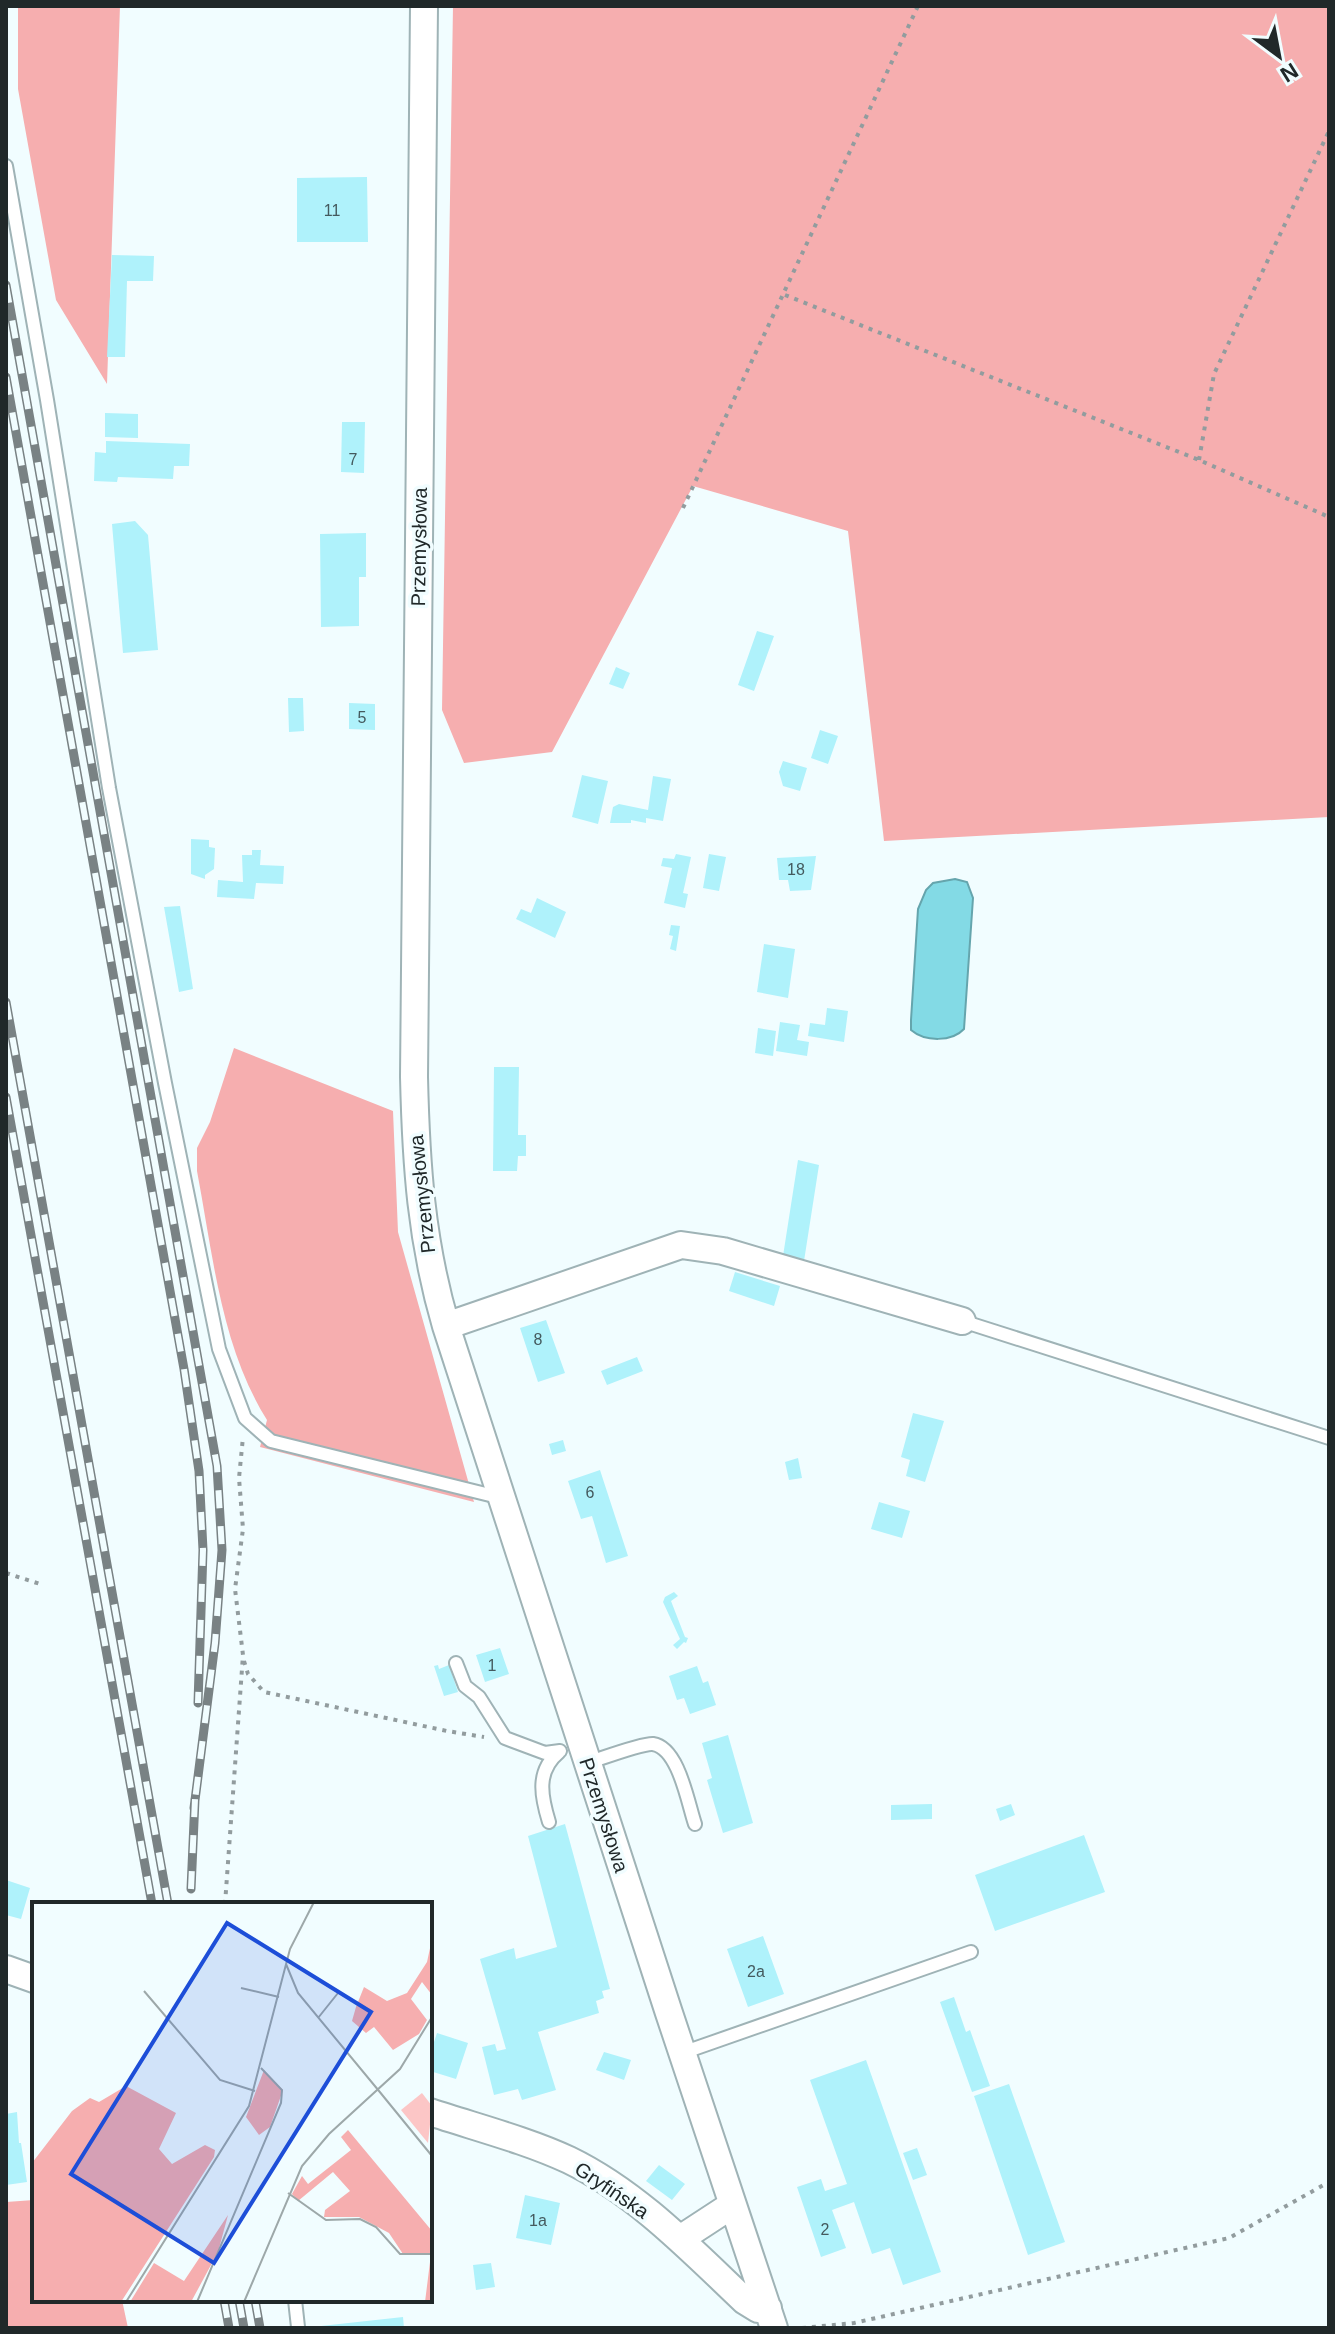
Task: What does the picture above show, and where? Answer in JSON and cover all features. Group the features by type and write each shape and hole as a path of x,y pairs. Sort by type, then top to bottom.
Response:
{"street":[{"name":"Przemysłowa","path":"424,6 415,1115 422,1223 446,1326 502,1498 576,1753 771,2318"},
{"path":"446,1326 681,1245 723,1251 962,1321"},
{"path":"6,1969 32,1978"},
{"name":"Gryfińska","path":"432,2113 574,2163 611,2185 680,2239 745,2301 771,2318"},
{"path":"680,2239 732,2205"}],"lane":[{"path":"6,166 50,415 109,788 219,1349 245,1418 271,1441 502,1498"},
{"path":"962,1321 1329,1438"},
{"path":"456,1663 465,1686 477,1693 500,1732 510,1740 545,1753 576,1753 649,1744 661,1748 676,1764 695,1824"},
{"path":"549,1822 542,1794 545,1767 576,1753"},
{"path":"682,2053 971,1952"},
{"path":"295,2302 298,2327"}],"path":[{"path":"683,508 918,6"},
{"path":"1199,460 1214,374 1329,131"},
{"path":"785,295 1199,460 1329,517"},
{"path":"245,1418 239,1478 243,1529 235,1589 248,1674 264,1692 447,1731 510,1740"},
{"path":"6,1573 40,1584"},
{"path":"225,1902 243,1655"},
{"path":"802,2328 854,2323 1229,2238 1329,2182"}],"shaded area":[{"path":"18,6 120,6 107,384 56,300 18,89"},
{"path":"453,6 1329,6 1329,817 884,841 848,531 693,486 552,752 464,763 442,710"},
{"path":"234,1048 393,1111 398,1232 474,1502 260,1447 267,1420 251,1392 229,1331 197,1171 197,1148 210,1122"},
{"path":"32,2200 32,2302 122,2302 128,2328 6,2328 6,2202"}],"water":[{"path":"955,879 967,882 973,898 964,1029 946,1038 924,1037 911,1030 918,909 926,890 933,883"}],"building":[{"path":"367,177 368,242 297,242 297,178"},
{"path":"112,255 154,256 153,281 127,281 125,357 107,357"},
{"path":"105,413 138,414 138,438 105,437"},
{"path":"342,422 365,422 364,473 341,472"},
{"path":"106,441 190,444 189,466 174,466 173,479 118,477 117,482 94,481 95,452 106,453"},
{"path":"135,521 148,535 158,650 123,653 112,524"},
{"path":"366,533 366,577 359,577 359,626 321,627 320,534"},
{"path":"757,631 774,636 754,691 738,685"},
{"path":"616,667 630,673 623,689 609,684"},
{"path":"288,698 303,698 304,731 289,732"},
{"path":"349,703 375,704 375,730 349,729"},
{"path":"820,730 838,736 828,764 811,758"},
{"path":"783,761 807,768 800,791 783,786 779,772"},
{"path":"582,775 608,781 598,824 572,817"},
{"path":"653,776 671,779 663,821 646,818 646,823 631,820 631,823 610,823 613,807 619,804 648,810"},
{"path":"191,839 209,840 209,847 215,848 214,869 205,875 205,879 191,874"},
{"path":"252,850 261,850 260,865 284,866 283,884 256,883 254,899 217,897 218,880 243,882 242,855 252,855"},
{"path":"676,854 691,857 683,893 688,894 685,908 664,903 672,868 661,866 663,858 674,859"},
{"path":"709,854 726,857 719,891 703,888"},
{"path":"816,856 811,890 790,891 788,880 779,880 777,858"},
{"path":"537,898 566,912 555,938 516,919 521,909 531,913"},
{"path":"180,906 193,989 179,992 164,907"},
{"path":"671,925 680,926 676,951 670,949 673,936 669,935"},
{"path":"764,944 795,949 788,998 757,992"},
{"path":"827,1008 848,1011 844,1042 808,1036 810,1023 825,1025"},
{"path":"780,1022 800,1025 797,1040 809,1042 807,1056 776,1051"},
{"path":"758,1028 776,1031 773,1056 755,1053"},
{"path":"494,1067 519,1067 518,1135 526,1135 526,1156 518,1156 517,1171 493,1171"},
{"path":"798,1160 819,1165 804,1261 783,1256"},
{"path":"735,1272 780,1286 774,1306 729,1291"},
{"path":"546,1320 565,1373 538,1382 520,1328"},
{"path":"637,1357 643,1371 607,1385 601,1371"},
{"path":"913,1413 944,1421 925,1482 906,1476 910,1460 901,1457"},
{"path":"563,1440 566,1451 552,1455 549,1444"},
{"path":"798,1458 802,1478 789,1480 785,1462"},
{"path":"600,1470 628,1556 606,1563 592,1516 581,1519 568,1481"},
{"path":"879,1502 910,1511 902,1538 871,1529"},
{"path":"674,1592 678,1596 671,1601 688,1638 677,1649 673,1645 680,1639 663,1602"},
{"path":"500,1648 509,1674 485,1682 476,1655"},
{"path":"438,1665 439,1669 449,1665 458,1692 444,1696 434,1666"},
{"path":"697,1666 703,1683 708,1681 716,1705 690,1714 684,1698 677,1700 669,1676"},
{"path":"728,1735 753,1823 723,1833 707,1780 712,1778 702,1743"},
{"path":"932,1804 932,1819 891,1820 891,1805"},
{"path":"1011,1804 1015,1815 1000,1821 996,1809"},
{"path":"565,1824 610,1989 602,1991 604,1998 596,2001 599,2013 538,2032 556,2090 522,2100 518,2089 494,2095 482,2047 495,2044 497,2051 506,2049 480,1959 514,1948 516,1959 557,1947 528,1836"},
{"path":"1084,1835 1105,1892 995,1931 975,1875"},
{"path":"6,1880 30,1888 21,1919 6,1915"},
{"path":"763,1936 784,1994 748,2007 727,1949"},
{"path":"954,1997 966,2032 970,2030 990,2086 972,2092 940,2002"},
{"path":"437,2033 468,2043 456,2079 432,2072 432,2048"},
{"path":"604,2052 631,2060 624,2080 596,2070"},
{"path":"866,2060 941,2272 903,2285 890,2248 872,2254 854,2202 832,2210 846,2248 821,2257 797,2187 821,2179 825,2191 847,2184 810,2080"},
{"path":"1009,2084 1065,2242 1028,2255 974,2096"},
{"path":"17,2112 19,2143 27,2182 6,2185 6,2114"},
{"path":"917,2148 927,2175 913,2180 903,2153"},
{"path":"659,2165 685,2184 672,2200 646,2181"},
{"path":"525,2195 560,2203 551,2245 516,2238"},
{"path":"491,2263 495,2287 476,2290 473,2265"},
{"path":"403,2317 404,2328 321,2328 321,2326"}],"railway":[{"path":"6,285 217,1466 222,1550 215,1643 194,1808"},
{"path":"6,377 184,1369 199,1471 203,1550 198,1703"},
{"path":"6,1002 168,1902"},
{"path":"6,1097 152,1902"},
{"path":"191,1889 195,1799"},
{"path":"224,2302 229,2328"},
{"path":"239,2302 244,2328"},
{"path":"255,2302 260,2328"}]}
